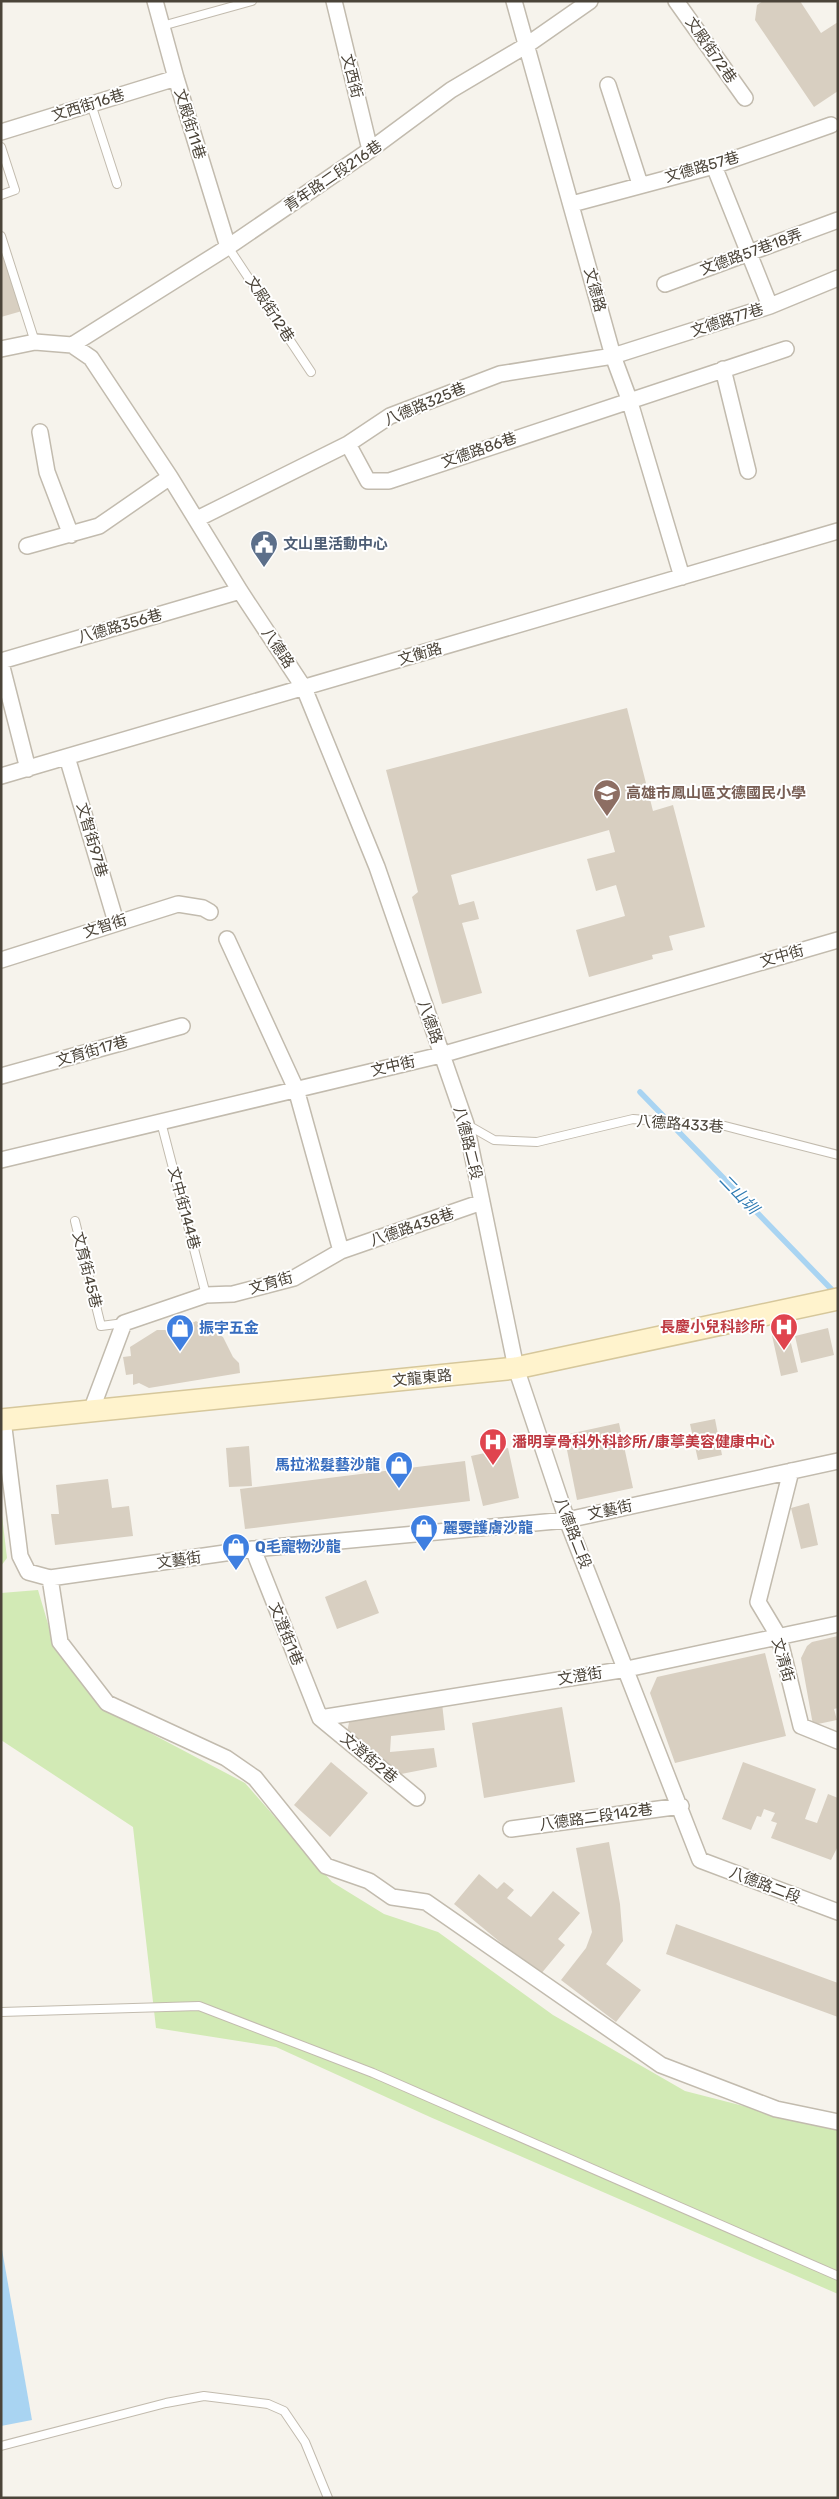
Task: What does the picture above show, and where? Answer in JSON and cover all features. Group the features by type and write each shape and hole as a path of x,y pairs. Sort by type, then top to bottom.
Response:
{"street":[{"name":"文殿街11巷","path":"155,1 176,78 228,247"},
{"name":"文西街","path":"334,1 370,150"},
{"name":"文德路","path":"514,1 614,356 629,399 682,577"},
{"name":"青年路二段216巷","path":"72,345 228,247 370,150 451,90 527,45 590,1"},
{"name":"文殿街72巷","path":"676,1 745,98"},
{"name":"文西街16巷","path":"1,132 176,78"},
{"path":"608,85 640,184"},
{"name":"文德路57巷","path":"572,204 640,184 714,166 831,125"},
{"path":"714,166 770,306"},
{"name":"文德路57巷18弄","path":"665,284 838,220"},
{"name":"文德路77巷","path":"614,356 770,306 838,278"},
{"path":"1,350 35,342 72,345"},
{"name":"八德路","path":"72,345 91,358 170,477 240,591 304,688 377,866 441,1055"},
{"path":"629,399 786,349"},
{"name":"八德路325巷","path":"197,519 348,444 390,416 500,374 614,356"},
{"path":"724,369 748,471"},
{"name":"文德路86巷","path":"348,444 368,481 389,481 629,399"},
{"path":"40,432 47,472 71,535"},
{"path":"27,546 99,526 170,477"},
{"name":"文衡路","path":"1,776 838,531"},
{"name":"八德路356巷","path":"1,662 240,591"},
{"path":"1,662 28,769"},
{"name":"文智街97巷","path":"67,757 116,922"},
{"name":"文智街","path":"1,960 116,922 178,904 203,908 210,912"},
{"path":"227,939 296,1089 342,1251"},
{"name":"文中街","path":"1,1160 441,1055 838,940"},
{"name":"文育街17巷","path":"1,1076 182,1026"},
{"name":"八德路二段","path":"441,1055 466,1124 516,1368 567,1520 627,1669 700,1860 838,1912"},
{"name":"八德路438巷","path":"342,1251 482,1202"},
{"name":"文育街","path":"124,1323 206,1295 234,1294 294,1278 342,1251"},
{"name":"文龍東路","path":"2,1420 516,1368 836,1299"},
{"path":"91,1411 124,1323"},
{"name":"文藝街","path":"2,1420 20,1556 28,1572 50,1578 253,1549 567,1520 838,1461"},
{"name":"文清街","path":"791,1471 758,1602 779,1637 801,1726 838,1741"},
{"name":"文澄街1巷","path":"253,1549 320,1718"},
{"path":"50,1578 60,1642 108,1703 226,1758 254,1778 326,1866 369,1881 392,1897 426,1902 661,2065 776,2109 838,2122"},
{"name":"文澄街","path":"320,1718 627,1669 838,1624"},
{"name":"文澄街2巷","path":"320,1718 417,1798"},
{"name":"八德路二段142巷","path":"510,1829 680,1806"}],"lane":[{"path":"162,26 252,1"},
{"path":"91,104 117,184"},
{"path":"1,147 15,190 1,195"},
{"path":"1,236 35,342"},
{"name":"文殿街12巷","path":"228,247 311,372"},
{"name":"八德路433巷","path":"466,1124 494,1140 537,1142 633,1119 725,1126 838,1155"},
{"name":"文中街144巷","path":"161,1122 206,1295"},
{"name":"文育街45巷","path":"75,1221 101,1326 124,1323"},
{"path":"1,2012 199,2006 373,2073 838,2276"},
{"path":"1,2446 166,2403 204,2396 268,2404 284,2411 305,2442 328,2498"}],"green space":[{"path":"1,1507 7,1558 1,1566"},
{"path":"38,1590 54,1644 99,1706 245,1783 332,1882 384,1914 438,1932 553,2015 685,2091 838,2130 838,2294 430,2117 276,2047 156,2028 133,1827 1,1740 1,1593"}],"water":[{"path":"1,2244 32,2420 1,2426"}],"building":[{"path":"763,1 800,1 821,33 838,22 838,91 814,107 755,20 757,5"},
{"path":"5,253 22,311 1,317 1,254"},
{"path":"627,708 653,811 673,805 705,927 669,936 673,950 652,955 653,959 589,977 576,930 625,916 616,885 596,891 587,859 615,852 609,830 451,875 459,905 474,901 479,919 462,923 482,993 442,1004 412,897 418,892 386,770"},
{"name":"振宇五金","path":"196,1321 223,1337 233,1357 239,1363 240,1373 149,1388 139,1383 133,1385 133,1374 126,1375 123,1357 131,1356 130,1347 157,1330 179,1330"},
{"name":"長慶小兒科診所","path":"787,1327 798,1372 781,1376 771,1331"},
{"path":"828,1328 834,1355 801,1363 795,1336"},
{"path":"715,1419 722,1455 698,1460 690,1424"},
{"path":"619,1423 633,1488 577,1500 564,1435"},
{"path":"249,1446 252,1486 229,1487 226,1448"},
{"path":"508,1448 519,1498 483,1506 471,1456"},
{"path":"465,1461 470,1501 245,1529 240,1489"},
{"path":"108,1479 112,1508 129,1506 133,1536 55,1545 51,1514 59,1514 56,1485"},
{"path":"809,1503 818,1545 801,1549 791,1508"},
{"path":"366,1580 379,1613 337,1629 325,1597"},
{"path":"838,1636 838,1708 834,1709 837,1720 813,1725 801,1658 807,1646 812,1642"},
{"path":"765,1653 786,1736 675,1763 650,1693 657,1677"},
{"path":"442,1703 445,1730 391,1736 390,1752 434,1748 437,1767 396,1775 347,1732 350,1718"},
{"path":"562,1707 575,1782 484,1798 472,1723"},
{"path":"331,1762 368,1793 330,1837 294,1805"},
{"path":"743,1762 816,1789 805,1819 817,1823 828,1794 838,1798 838,1846 831,1860 771,1838 777,1823 771,1821 775,1813 764,1809 761,1817 757,1816 751,1830 722,1819"},
{"path":"609,1842 620,1904 623,1941 606,1964 641,1990 616,2022 561,1980 586,1948 592,1932 576,1848"},
{"path":"479,1874 497,1889 504,1882 514,1890 507,1898 531,1917 553,1891 580,1913 558,1939 565,1945 540,1975 454,1904"},
{"path":"676,1924 838,1983 838,2017 666,1954"}],"waterway":[{"name":"二山圳","path":"640,1092 837,1295"}],"place":[{"name":"文山里活動中心","path":"264,568"},
{"name":"高雄市鳳山區文德國民小學","path":"607,817"},
{"name":"長慶小兒科診所","path":"784,1351"},
{"name":"振宇五金","path":"180,1352"},
{"name":"潘明享骨科外科診所/康葶美容健康中心","path":"493,1466"},
{"name":"馬拉淞髮藝沙龍","path":"399,1489"},
{"name":"麗雯護膚沙龍","path":"424,1552"},
{"name":"Q毛寵物沙龍","path":"236,1571"}]}
